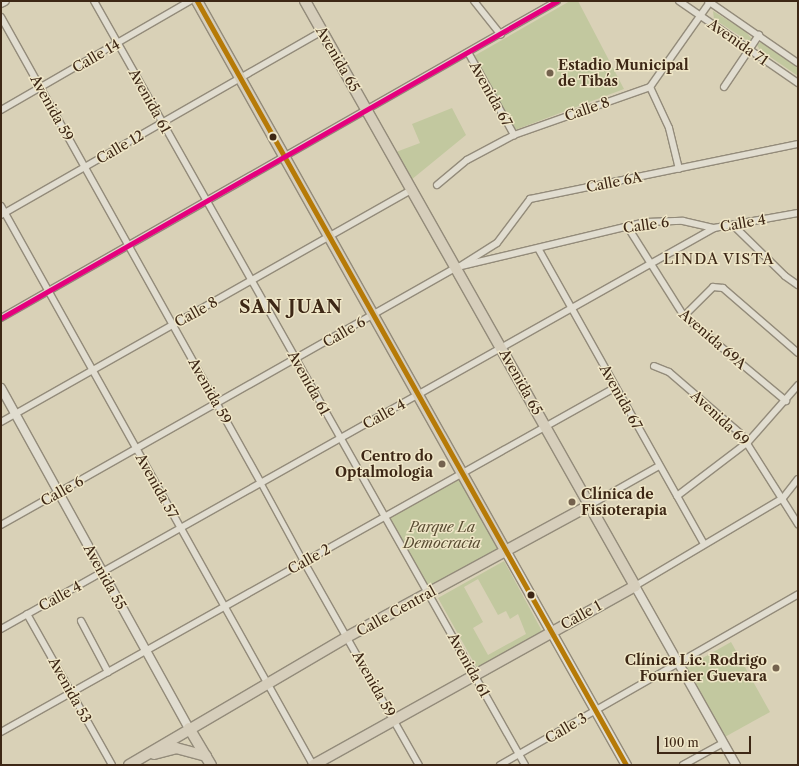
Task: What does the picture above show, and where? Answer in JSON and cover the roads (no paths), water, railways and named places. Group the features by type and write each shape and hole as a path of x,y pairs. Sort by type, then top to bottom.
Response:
{"main road":[{"path":"197,1 461,474 626,765"},
{"name":"Avenida 65","path":"304,1 413,189 635,586"},
{"name":"Calle Central","path":"132,763 189,728 347,637 590,505"},
{"name":"Calle 1","path":"313,765 635,586"},
{"name":"Avenida 55","path":"189,728 209,761"},
{"name":"Calle Central","path":"132,763 176,748 209,761"}],"street":[{"name":"Avenida 61","path":"94,1 525,765"},
{"name":"Calle 14","path":"1,110 118,44 190,1"},
{"path":"474,1 501,35"},
{"path":"1,318 284,157 368,112 557,1"},
{"name":"Avenida 71","path":"679,1 798,83"},
{"path":"679,169 669,128 650,87 709,2"},
{"name":"Avenida 71","path":"709,2 798,63"},
{"name":"Avenida 59","path":"1,17 304,562 419,765"},
{"name":"Calle 12","path":"3,214 322,31"},
{"path":"724,87 759,35"},
{"name":"Avenida 67","path":"469,54 514,135"},
{"name":"Calle 8","path":"437,185 467,160 514,135 650,87"},
{"name":"Calle 6A","path":"457,267 497,244 530,199 798,144"},
{"name":"Calle 8","path":"1,422 413,189"},
{"name":"Avenida 57","path":"1,206 3,214 49,291 313,765"},
{"name":"Calle 4","path":"1,629 714,228 734,226 798,213"},
{"name":"Calle 6","path":"1,525 457,267 484,263 538,250 627,226 683,220 714,228"},
{"name":"Avenida 69A","path":"627,226 684,316 786,401"},
{"path":"734,226 785,276 798,284"},
{"name":"Avenida 67","path":"538,250 704,544"},
{"path":"480,255 484,263"},
{"path":"684,316 713,287 723,288 798,353"},
{"name":"Avenida 69","path":"654,366 670,372 748,442 798,524"},
{"path":"677,496 748,442 786,401 798,385"},
{"name":"Calle 2","path":"1,732 616,387"},
{"name":"Avenida 55","path":"1,388 189,728"},
{"name":"Calle Central","path":"590,505 659,466"},
{"name":"Calle 1","path":"635,586 783,498 798,479"},
{"name":"Avenida 65","path":"635,586 736,765"},
{"name":"Calle 3","path":"500,765 679,664 798,594"},
{"name":"Avenida 53","path":"27,614 112,765"},
{"path":"81,621 108,672"},
{"path":"683,765 723,743"}],"place":[{"name":"Estadio Municipal de Tibás","path":"550,73"},
{"name":"Centro do Optalmologia","path":"442,464"},
{"name":"Clínica de Fisioterapia","path":"572,502"},
{"name":"Clínica Lic. Rodrigo Fournier Guevara","path":"776,668"}],"district":[{"name":"LINDA VISTA","path":"719,259"},
{"name":"SAN JUAN","path":"291,307"}],"park label":[{"name":"Parque La Democracia","path":"442,536"}]}
